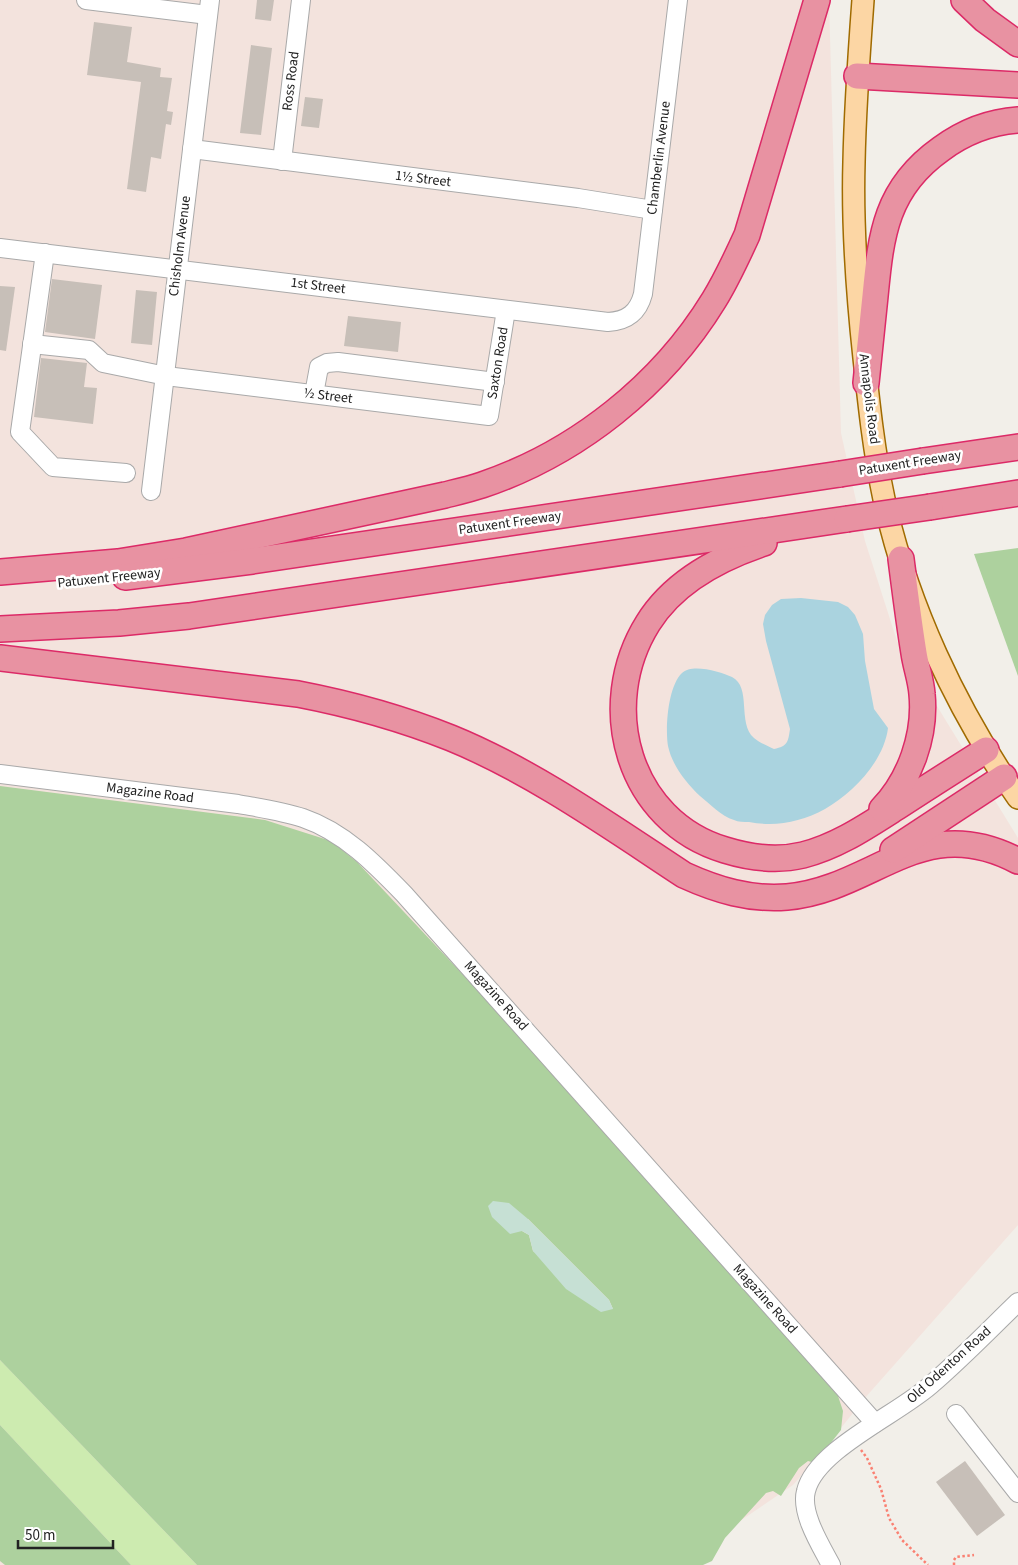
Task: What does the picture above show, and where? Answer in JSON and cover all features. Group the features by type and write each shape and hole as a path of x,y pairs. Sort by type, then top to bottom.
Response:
{"highway":[{"path":"0,572 118,562 186,551 445,495 481,485 517,471 554,453 584,435 640,390 669,361 714,300 734,264 747,236 818,0"},
{"path":"964,0 985,20 1018,44"},
{"path":"857,76 1018,85"},
{"path":"866,383 880,250 885,224 908,178 929,157 953,140 976,129 1002,121 1018,120"},
{"path":"929,460 1018,434"},
{"name":"Patuxent Freeway","path":"0,585 42,584 121,577 242,563 1018,447"},
{"path":"0,629 120,623 189,616 1018,493"},
{"path":"837,521 730,556 701,570 666,600 648,622 628,668 623,691 626,744 635,770 646,791 659,808 677,825 695,838 716,847 758,858 778,858 802,855 827,848 864,828 986,750"},
{"path":"864,828 894,797 906,777 921,729 922,694 915,660 901,559"},
{"path":"0,658 298,694 383,714 452,739 500,762 540,783 684,875 730,893 756,897 787,897 815,892 917,849 942,845 962,844 983,847 1018,861"},
{"path":"842,882 1004,777"}],"main road":[{"name":"Annapolis Road","path":"863,0 853,164 855,247 866,383 884,499 921,619 943,670 986,750 1018,798"}],"street":[{"path":"86,0 209,8"},
{"name":"Ross Road","path":"282,161 301,0"},
{"name":"Chamberlin Avenue","path":"634,313 640,304 643,294 678,0"},
{"name":"Chisholm Avenue","path":"151,491 209,8"},
{"name":"1½ Street","path":"192,149 578,198 653,210"},
{"name":"1st Street","path":"0,248 608,322 627,318 634,313"},
{"path":"44,253 20,432 53,467 126,473"},
{"name":"Saxton Road","path":"489,416 506,310"},
{"name":"½ Street","path":"32,344 89,350 103,363 166,376 489,416"},
{"path":"314,394 319,367 327,363 338,362 495,382"},
{"name":"Magazine Road","path":"0,774 238,804 276,811 304,819 353,846 376,865 404,894 876,1423"},
{"name":"Old Odenton Road","path":"831,1565 809,1523 805,1494 814,1471 854,1439 912,1401 933,1384 1018,1302"},
{"path":"956,1414 1018,1493"}],"path":[{"path":"854,1439 867,1458 881,1489 889,1518 902,1540 928,1565"},
{"path":"954,1565 956,1557 974,1555"}],"shaded area":[{"path":"0,0 829,0 841,433 865,541 897,641 1018,838 1018,1225 864,1399 793,1485 737,1523 691,1565 0,1565"}],"green space":[{"path":"1018,548 1018,676 974,554"},
{"path":"0,786 265,820 331,841 357,862 501,1015 836,1390 843,1411 841,1430 815,1463 808,1461 799,1468 781,1496 773,1491 766,1493 725,1538 712,1561 703,1565 197,1565 0,1360","holes":["528,1219 609,1300 613,1309 533,1251 529,1235 522,1231"]},
{"path":"493,1201 509,1203 528,1219 609,1300 613,1309 601,1312 566,1289 533,1251 529,1235 522,1231 510,1234 492,1217 488,1206"},
{"path":"0,1360 197,1565 131,1565 0,1425"},
{"path":"0,1425 131,1565 5,1565 0,1561"}],"water":[{"path":"801,598 838,602 848,607 855,615 863,634 865,661 874,709 888,728 885,740 874,764 866,775 846,794 825,809 798,820 779,824 736,821 720,813 700,796 676,767 670,753 667,738 667,718 673,687 682,673 692,669 707,669 732,677 738,682 741,689 746,724 754,738 774,749 785,745 790,729 763,624 765,615 772,605 781,599"}],"building":[{"path":"257,0 274,0 271,21 255,19"},
{"path":"94,22 132,27 127,62 161,68 160,77 172,78 167,111 173,112 171,125 166,124 161,159 151,157 146,192 127,189 141,82 87,75"},
{"path":"251,45 272,48 261,135 240,133"},
{"path":"305,97 323,99 319,128 301,126"},
{"path":"52,279 102,285 95,339 45,332"},
{"path":"0,286 15,287 6,351 0,350"},
{"path":"136,290 157,292 152,345 131,343"},
{"path":"348,316 401,322 398,352 344,346"},
{"path":"41,358 87,363 84,387 97,388 93,424 34,417"},
{"path":"965,1461 1005,1515 977,1536 936,1482"}]}
